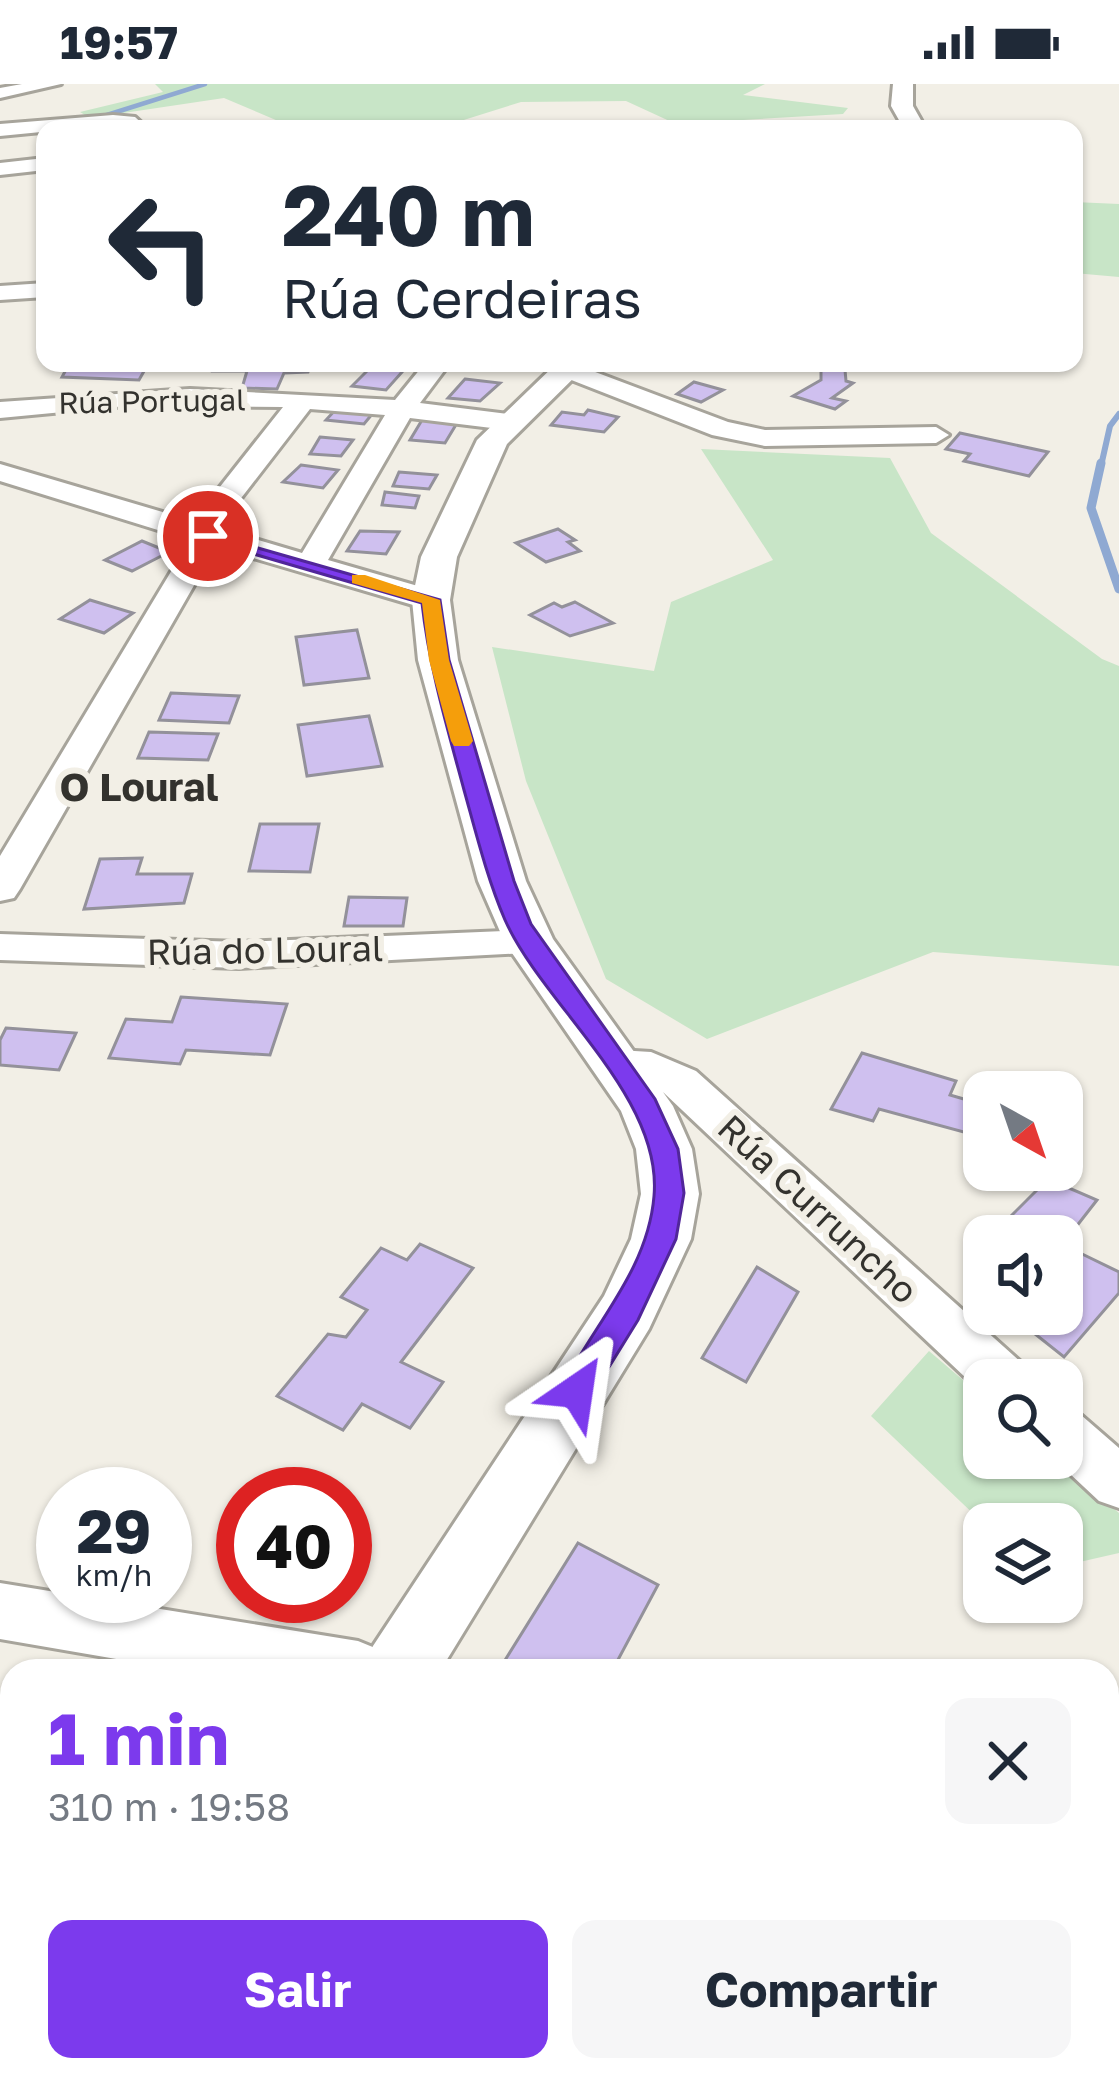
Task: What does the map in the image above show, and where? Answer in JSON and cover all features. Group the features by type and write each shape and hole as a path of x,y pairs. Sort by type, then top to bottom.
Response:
{"street":[{"path":"0,93 52,84"},
{"path":"903,84 902,106 910,120"},
{"path":"0,130 36,127"},
{"path":"0,169 36,165"},
{"path":"0,293 36,291"},
{"path":"310,565 404,406 430,372"},
{"path":"408,1659 627,1311 661,1239 670,1193 664,1149 646,1106 530,943 502,881 439,660 431,600 439,557 474,475 508,422 562,372"},
{"path":"583,372 721,429 765,438 936,435"},
{"name":"Rúa Portugal","path":"0,410 125,400 302,401 404,406 508,422"},
{"name":"Rúa Portugal","path":"0,889 204,534 302,401"},
{"path":"0,493 14,476 431,600"},
{"path":"165,520 226,501"},
{"name":"Rúa do Loural","path":"0,947 238,955 530,943"},
{"name":"Rúa Curruncho","path":"618,1066 651,1068 680,1082 981,1359"},
{"path":"1083,1451 1119,1484"},
{"path":"0,1611 286,1659"}],"green space":[{"path":"155,84 765,84 743,95 848,108 843,114 667,120 626,101 521,102 464,120 276,120 224,98 90,118 80,112 163,92"},
{"path":"1083,202 1119,204 1119,277 1083,274"},
{"path":"701,449 890,458 931,533 1102,659 1119,666 1119,966 933,952 707,1039 606,979 526,781 492,647 654,671 671,602 773,560"},
{"path":"929,1351 963,1380 963,1479 1079,1479 1119,1513 1119,1553 1083,1561 1083,1503 963,1504 871,1416"}],"building":[{"path":"65,372 144,372 139,380 62,377"},
{"path":"247,372 308,372 284,373 277,389 242,388"},
{"path":"366,372 402,372 386,390 352,386"},
{"path":"821,372 845,372 846,381 853,383 832,398 846,401 835,409 793,396 821,380"},
{"path":"465,379 500,383 480,401 448,398"},
{"path":"694,382 723,390 701,402 677,394"},
{"path":"337,408 373,413 364,424 326,420"},
{"path":"588,410 618,417 604,432 551,425 562,412 584,415"},
{"path":"422,420 457,423 445,443 410,440"},
{"path":"960,433 1048,452 1029,476 964,461 970,454 946,449"},
{"path":"320,437 353,440 341,456 310,454"},
{"path":"301,465 338,470 323,488 283,482"},
{"path":"399,472 437,475 429,489 393,486"},
{"path":"385,492 419,496 415,508 382,505"},
{"path":"558,529 575,540 568,542 580,551 546,562 516,543"},
{"path":"360,531 399,532 386,554 347,551"},
{"path":"142,541 169,552 132,571 105,560"},
{"path":"90,600 133,613 104,633 60,619"},
{"path":"575,602 613,623 570,636 530,615 554,603 562,607"},
{"path":"357,630 369,678 304,685 296,637"},
{"path":"171,693 239,696 229,723 159,720"},
{"path":"369,716 382,766 307,776 298,725"},
{"path":"149,732 218,734 208,760 138,758"},
{"path":"260,824 319,824 310,872 249,871"},
{"path":"142,858 137,874 192,874 184,903 84,909 100,859"},
{"path":"349,897 407,898 403,926 344,926"},
{"path":"181,997 287,1004 270,1055 186,1050 180,1064 109,1058 126,1019 172,1022"},
{"path":"6,1028 76,1033 59,1070 0,1065 0,1040"},
{"path":"862,1053 956,1081 950,1095 963,1099 963,1132 879,1109 873,1121 831,1109"},
{"path":"1036,1191 1076,1191 1097,1200 1083,1218 1012,1215"},
{"path":"420,1244 473,1268 401,1362 443,1382 410,1428 362,1404 343,1430 277,1396 328,1334 346,1337 367,1310 341,1297 381,1248 407,1260"},
{"path":"1083,1254 1119,1272 1119,1293 1083,1335"},
{"path":"757,1267 798,1292 746,1382 702,1358"},
{"path":"1036,1335 1083,1335 1064,1357"},
{"path":"578,1543 658,1585 618,1659 506,1659"}],"waterway":[{"path":"91,120 205,84"},
{"path":"0,135 36,132"},
{"path":"1101,466 1110,426 1119,414"},
{"path":"1101,463 1091,508 1119,589"}],"slow traffic":[{"path":"358,579 431,600 439,660 462,741"}],"district":[{"name":"O Loural","path":"139,787"}],"route":[{"path":"208,536 431,600 439,660 502,881 520,925 646,1106 664,1149 670,1193 661,1239 627,1311 577,1391"}]}
